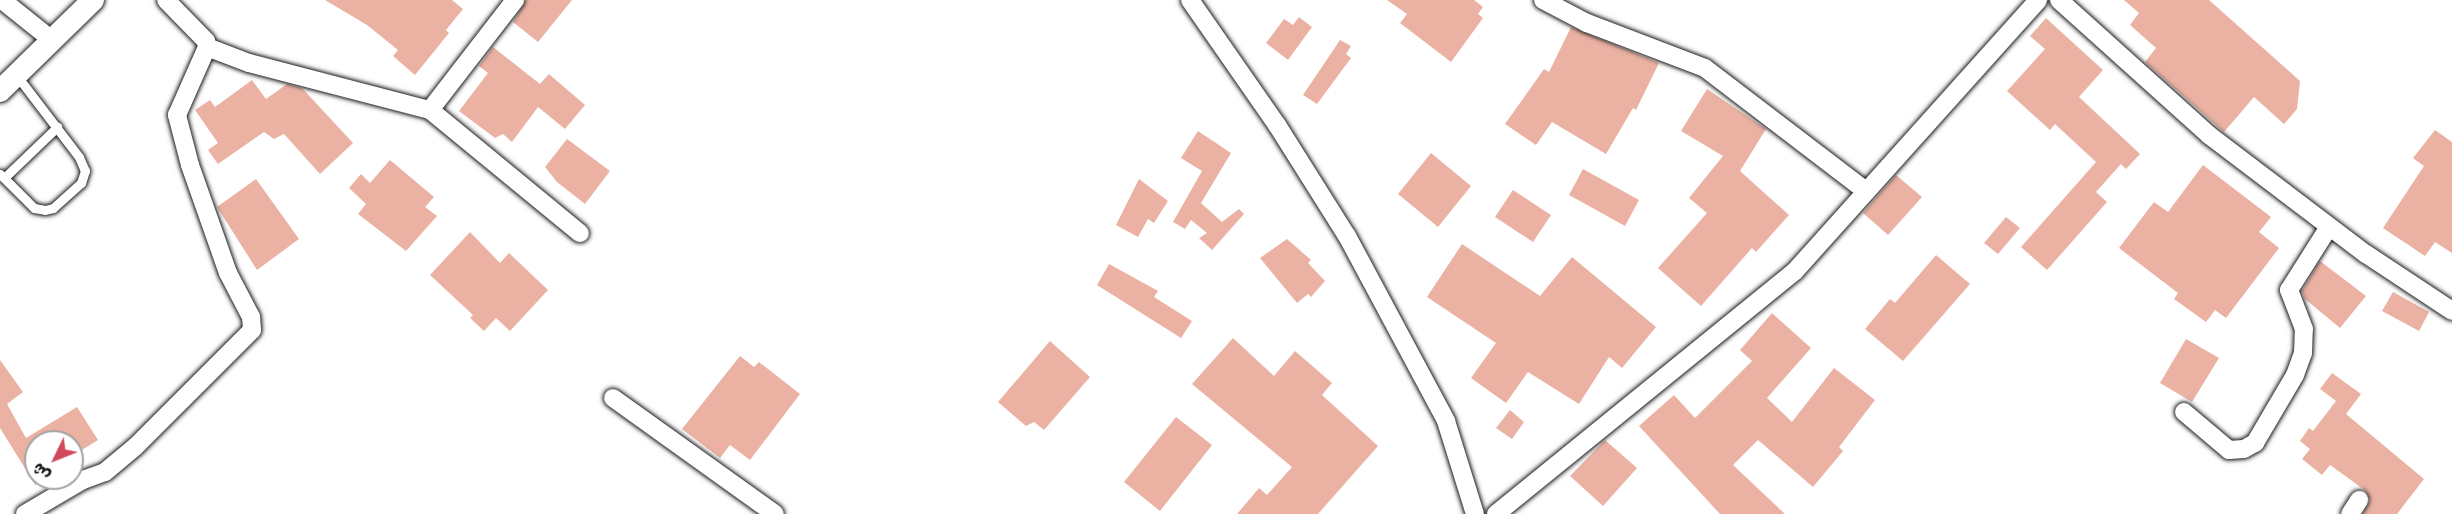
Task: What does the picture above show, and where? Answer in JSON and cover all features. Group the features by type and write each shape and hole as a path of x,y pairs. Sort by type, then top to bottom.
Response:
{"street":[{"path":"2,0 52,40"},
{"path":"0,91 93,0"},
{"path":"24,514 83,480 105,472 136,446 252,330 250,317 228,273 190,165 177,115 207,47 206,41 166,0"},
{"path":"430,110 515,0"},
{"path":"1190,0 1277,125 1347,236 1446,422 1475,514"},
{"path":"1543,0 1587,23 1705,68 1866,191"},
{"path":"1496,514 1795,271 2038,0"},
{"path":"2060,0 2210,135 2329,227 2452,311"},
{"path":"207,47 249,63 430,110 580,233"},
{"path":"2184,412 2229,450 2255,443 2295,375 2302,353 2304,330 2289,290 2329,227"},
{"path":"613,398 775,514"}],"lane":[{"path":"16,75 57,127 79,157 85,171 81,183 53,208 45,210 34,208 2,176 57,127"}],"building":[{"path":"325,0 452,0 463,9 446,30 449,33 415,75 393,56 398,50 367,25"},
{"path":"526,0 572,0 538,42 513,22"},
{"path":"1387,0 1474,0 1483,7 1478,14 1483,18 1451,62 1400,23 1407,14"},
{"path":"2124,0 2209,0 2300,81 2297,109 2284,124 2254,97 2224,132 2145,62 2156,48 2130,25 2139,13"},
{"path":"1299,17 1312,27 1288,60 1266,43 1284,19 1293,25"},
{"path":"2046,18 2103,70 2079,97 2140,154 2126,169 2121,164 2096,192 2107,202 2047,270 2021,247 2096,162 2055,124 2050,130 2007,91 2045,49 2030,36"},
{"path":"1571,27 1659,63 1636,110 1633,108 1606,154 1552,122 1536,145 1505,124 1544,69 1549,72"},
{"path":"1340,40 1351,46 1346,54 1351,58 1317,104 1303,95"},
{"path":"493,47 540,84 549,74 585,105 565,129 538,107 512,142 503,134 495,138 459,111 488,73 479,66"},
{"path":"252,80 266,99 287,84 302,88 353,143 320,174 284,134 274,139 264,132 218,164 208,150 218,143 195,110 210,100 215,107"},
{"path":"1707,89 1766,129 1740,171 1789,215 1756,252 1752,248 1701,306 1658,268 1707,213 1689,198 1723,156 1681,131"},
{"path":"2435,130 2452,142 2452,253 2435,242 2425,256 2383,228 2424,166 2413,158"},
{"path":"1198,131 1231,153 1201,203 1222,222 1239,209 1244,214 1212,250 1199,238 1207,233 1191,220 1185,229 1173,222 1202,171 1181,158"},
{"path":"567,139 610,171 585,204 557,182 545,167"},
{"path":"1431,153 1471,186 1438,227 1398,194"},
{"path":"390,160 434,197 425,207 437,216 406,251 358,214 366,204 349,188 361,174 370,183"},
{"path":"2203,165 2271,217 2259,232 2279,248 2226,318 2215,310 2206,322 2174,299 2178,293 2119,248 2154,202 2168,212"},
{"path":"1583,169 1639,200 1625,226 1569,195"},
{"path":"1896,175 1922,197 1888,235 1863,213"},
{"path":"256,179 299,239 257,270 217,207"},
{"path":"1139,179 1168,201 1154,223 1148,219 1138,237 1116,225"},
{"path":"1513,190 1551,215 1533,242 1495,217"},
{"path":"2006,217 2020,228 1998,254 1984,243"},
{"path":"470,232 500,263 509,253 548,290 510,331 496,318 484,331 470,318 473,315 430,275"},
{"path":"1287,239 1311,260 1308,263 1325,281 1311,297 1308,294 1297,303 1260,258"},
{"path":"1462,244 1540,296 1572,257 1656,327 1622,368 1609,357 1579,404 1528,372 1506,403 1471,378 1496,343 1427,297"},
{"path":"1936,255 1970,284 1903,361 1865,329 1890,299 1895,303"},
{"path":"2320,261 2366,296 2340,328 2305,299 2302,291"},
{"path":"1109,264 1158,291 1154,297 1192,321 1181,338 1097,285"},
{"path":"2393,292 2429,312 2419,331 2382,311"},
{"path":"1772,313 1811,348 1767,398 1792,422 1834,368 1875,400 1839,447 1843,451 1813,487 1758,440 1733,465 1785,514 1720,514 1639,426 1674,395 1695,418 1752,361 1740,350"},
{"path":"1233,338 1274,376 1295,351 1332,383 1322,395 1378,446 1318,514 1237,514 1259,488 1267,495 1292,467 1192,384"},
{"path":"2186,339 2219,358 2192,402 2160,383"},
{"path":"1050,341 1090,377 1044,430 1034,422 1026,426 998,402"},
{"path":"740,356 754,367 759,362 800,394 750,460 730,445 720,458 682,429"},
{"path":"0,360 23,392 7,404 24,434 24,467 0,428"},
{"path":"2332,373 2361,394 2346,414 2424,479 2397,514 2363,514 2370,501 2366,491 2330,465 2322,475 2302,459 2310,449 2300,441 2309,428 2313,431 2336,401 2320,389"},
{"path":"77,407 98,440 84,449 84,430 39,430"},
{"path":"1510,410 1524,422 1512,439 1496,428"},
{"path":"1176,417 1212,445 1160,511 1124,482"},
{"path":"1605,440 1637,468 1603,506 1570,476"}]}
